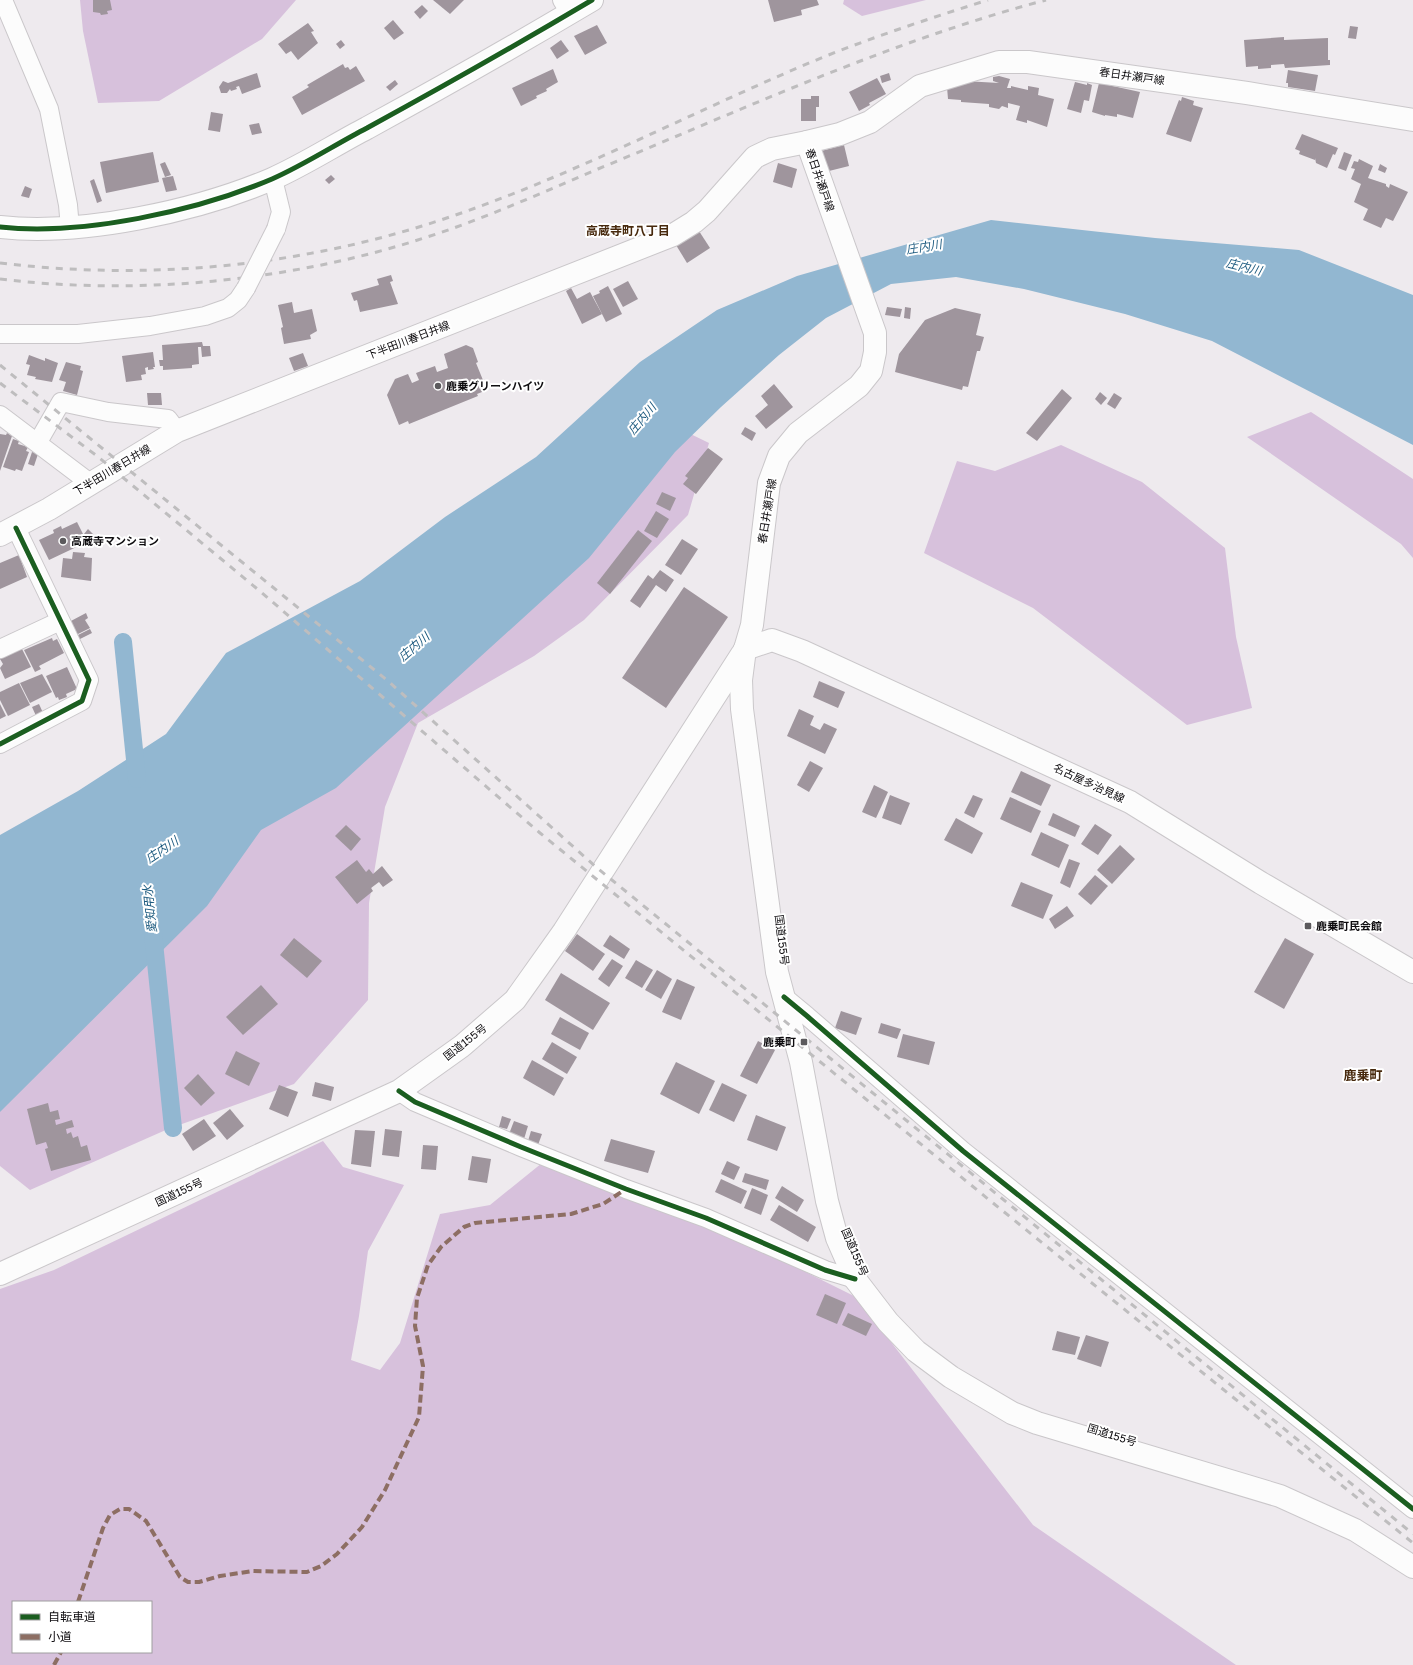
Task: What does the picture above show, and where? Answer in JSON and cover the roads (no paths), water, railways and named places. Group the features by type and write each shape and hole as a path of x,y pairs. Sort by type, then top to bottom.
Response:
{"main road":[{"path":"0,227 70,228 127,220 182,208 273,179 411,104 566,7 592,0"},
{"name":"春日井瀬戸線","path":"745,649 752,625 769,483 779,456 798,434 859,386 872,371 875,352 875,333 866,312 807,142 840,134 870,122 920,86 999,62 1028,62 1247,93 1413,120"},
{"name":"下半田川春日井線","path":"8,532 178,431 673,235 694,222 706,211 755,157 772,149 807,142"},
{"name":"名古屋多治見線","path":"745,649 772,640 802,651 1130,802 1261,883 1413,972"},
{"name":"国道155号","path":"745,649 741,680 742,709 777,972 801,1062 827,1201 837,1238 854,1279 888,1322 916,1351 951,1377 1012,1413 1037,1423 1280,1496 1356,1530 1413,1568"},
{"name":"国道155号","path":"0,1274 399,1091 462,1046 515,1000 564,931 745,649"}],"street":[{"path":"4,0 49,110 68,205 70,228"},
{"path":"0,334 78,334 150,326 205,316 228,308 238,300 246,288 276,229 282,212 273,179"},
{"path":"38,442 61,402 108,412 168,419 178,431"},
{"path":"0,415 38,442 90,483"},
{"path":"0,744 82,700 89,680 60,621 8,532"},
{"path":"0,649 60,621"},
{"path":"784,997 981,1165 1413,1509"},
{"path":"399,1091 415,1102 626,1190 706,1218 825,1270 854,1279"}],"water":[{"name":"庄内川","path":"991,220 1155,238 1299,250 1413,295 1413,445 1212,341 1125,314 1024,289 956,277 891,284 826,318 779,355 721,407 675,452 589,558 336,788 261,830 207,906 0,1112 0,835 78,791 166,734 226,653 360,581 445,517 536,457 640,362 717,310 797,276"}],"waterway":[{"name":"愛知用水","path":"123,642 137,779"},
{"name":"愛知用水","path":"153,933 173,1128"}],"railway":[{"path":"0,263 53,268 106,270 160,270 213,267 266,261 319,252 371,240 422,226 474,209 576,168 776,77 826,56 907,26 988,0"},
{"path":"0,279 52,284 106,286 160,285 214,281 268,274 321,265 374,253 446,231 490,214 875,55 931,35 1046,0"},
{"path":"0,365 388,681 596,867 1413,1534"},
{"path":"0,383 97,456 261,592 540,833 993,1203 1413,1543"}],"place":[{"name":"鹿乗グリーンハイツ","path":"438,386"},
{"name":"高蔵寺マンション","path":"63,541"},
{"name":"鹿乗町民会館","path":"1308,926"},
{"name":"鹿乗町","path":"804,1042"}],"district":[{"name":"高蔵寺町八丁目","path":"628,231"},
{"name":"鹿乗町","path":"1363,1075"}]}
